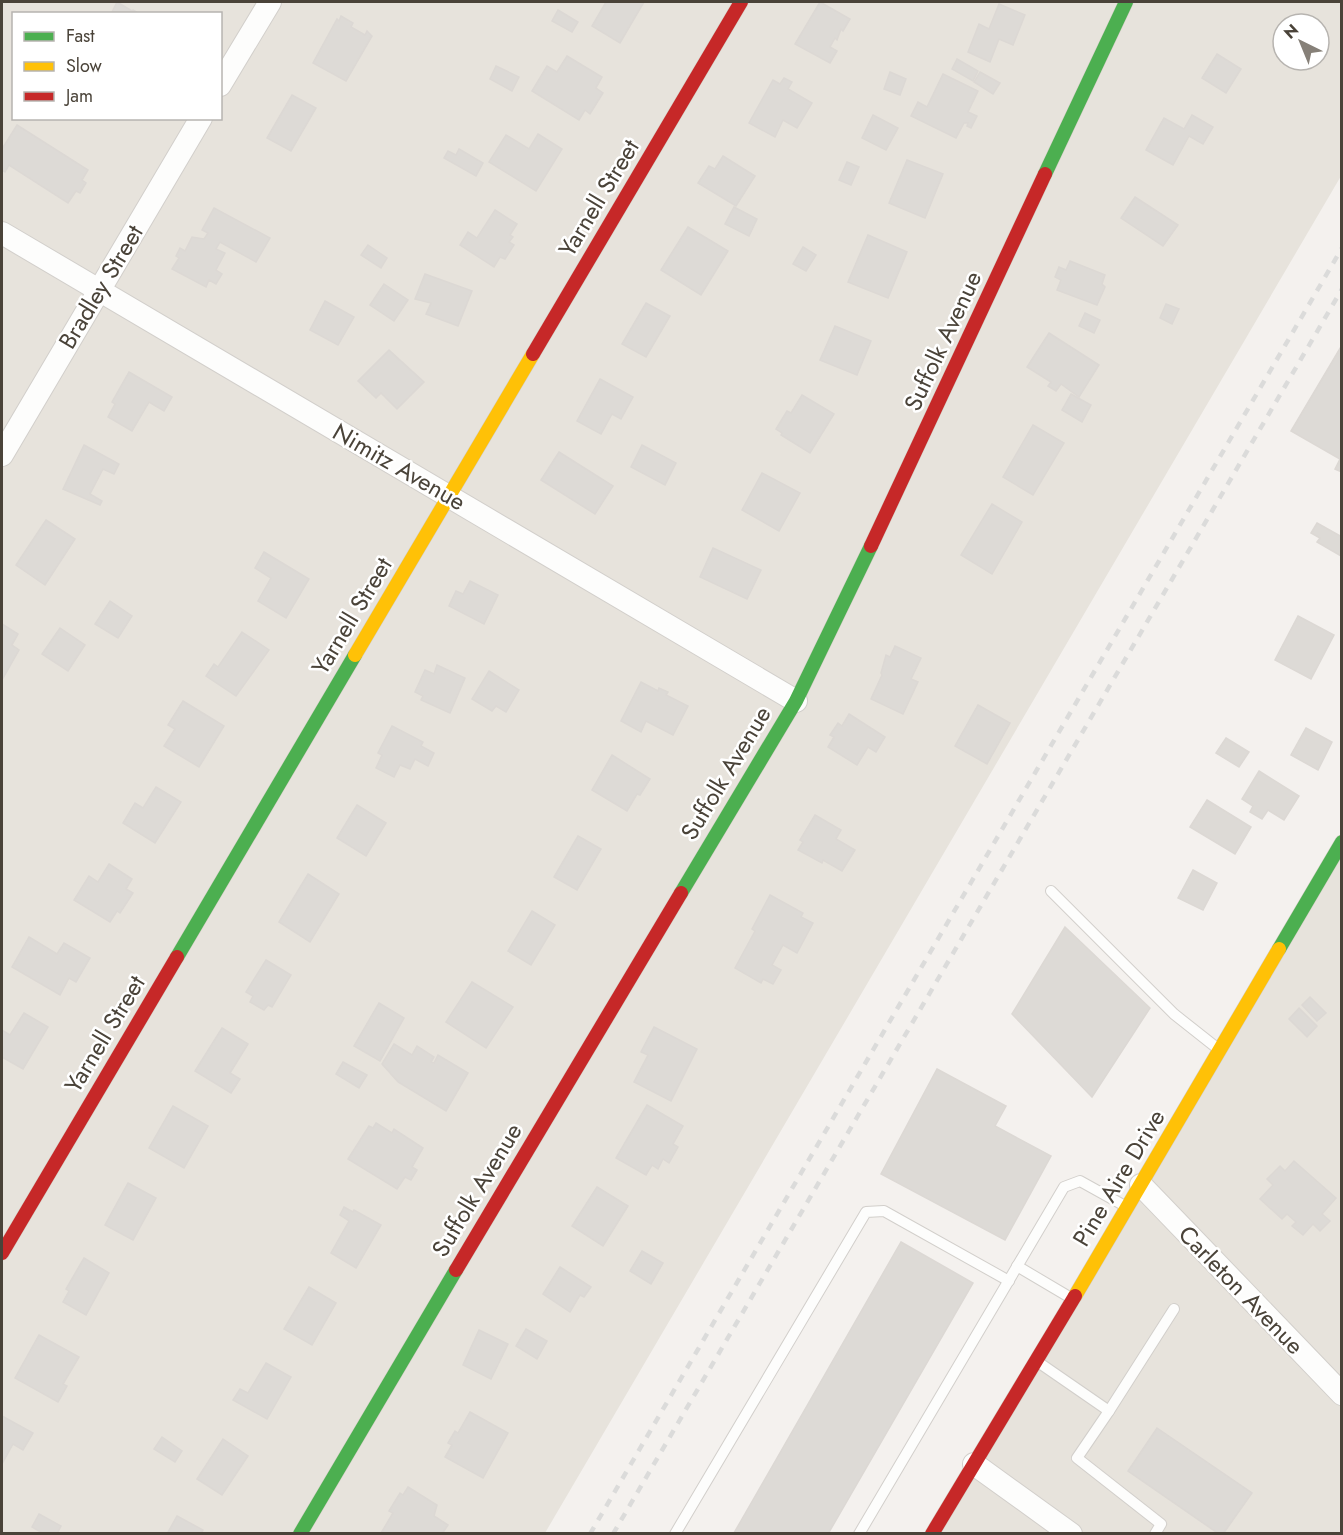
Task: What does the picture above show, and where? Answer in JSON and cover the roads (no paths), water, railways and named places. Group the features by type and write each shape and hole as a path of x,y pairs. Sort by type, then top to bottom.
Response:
{"street":[{"path":"222,83 270,2"},
{"name":"Yarnell Street","path":"2,1253 741,2"},
{"name":"Suffolk Avenue","path":"300,1533 796,700 864,561 1126,2"},
{"name":"Bradley Street","path":"2,455 200,120"},
{"name":"Nimitz Avenue","path":"2,233 796,700"},
{"name":"Pine Aire Drive","path":"932,1533 1142,1185 1220,1050 1336,869 1341,842"},
{"name":"Carleton Avenue","path":"1142,1185 1341,1394"},
{"path":"974,1464 1071,1533"}],"lane":[{"path":"1051,891 1174,1014 1220,1050"},
{"path":"859,1533 1064,1187 1080,1181 1128,1207"},
{"path":"675,1533 866,1212 884,1211 1009,1281"},
{"path":"1017,1266 1073,1299"},
{"path":"1155,1533 1161,1524 1077,1458 1174,1309"},
{"path":"1036,1361 1108,1411"}],"railway":[{"path":"590,1534 1342,248"},
{"path":"613,1534 1342,289"}]}
